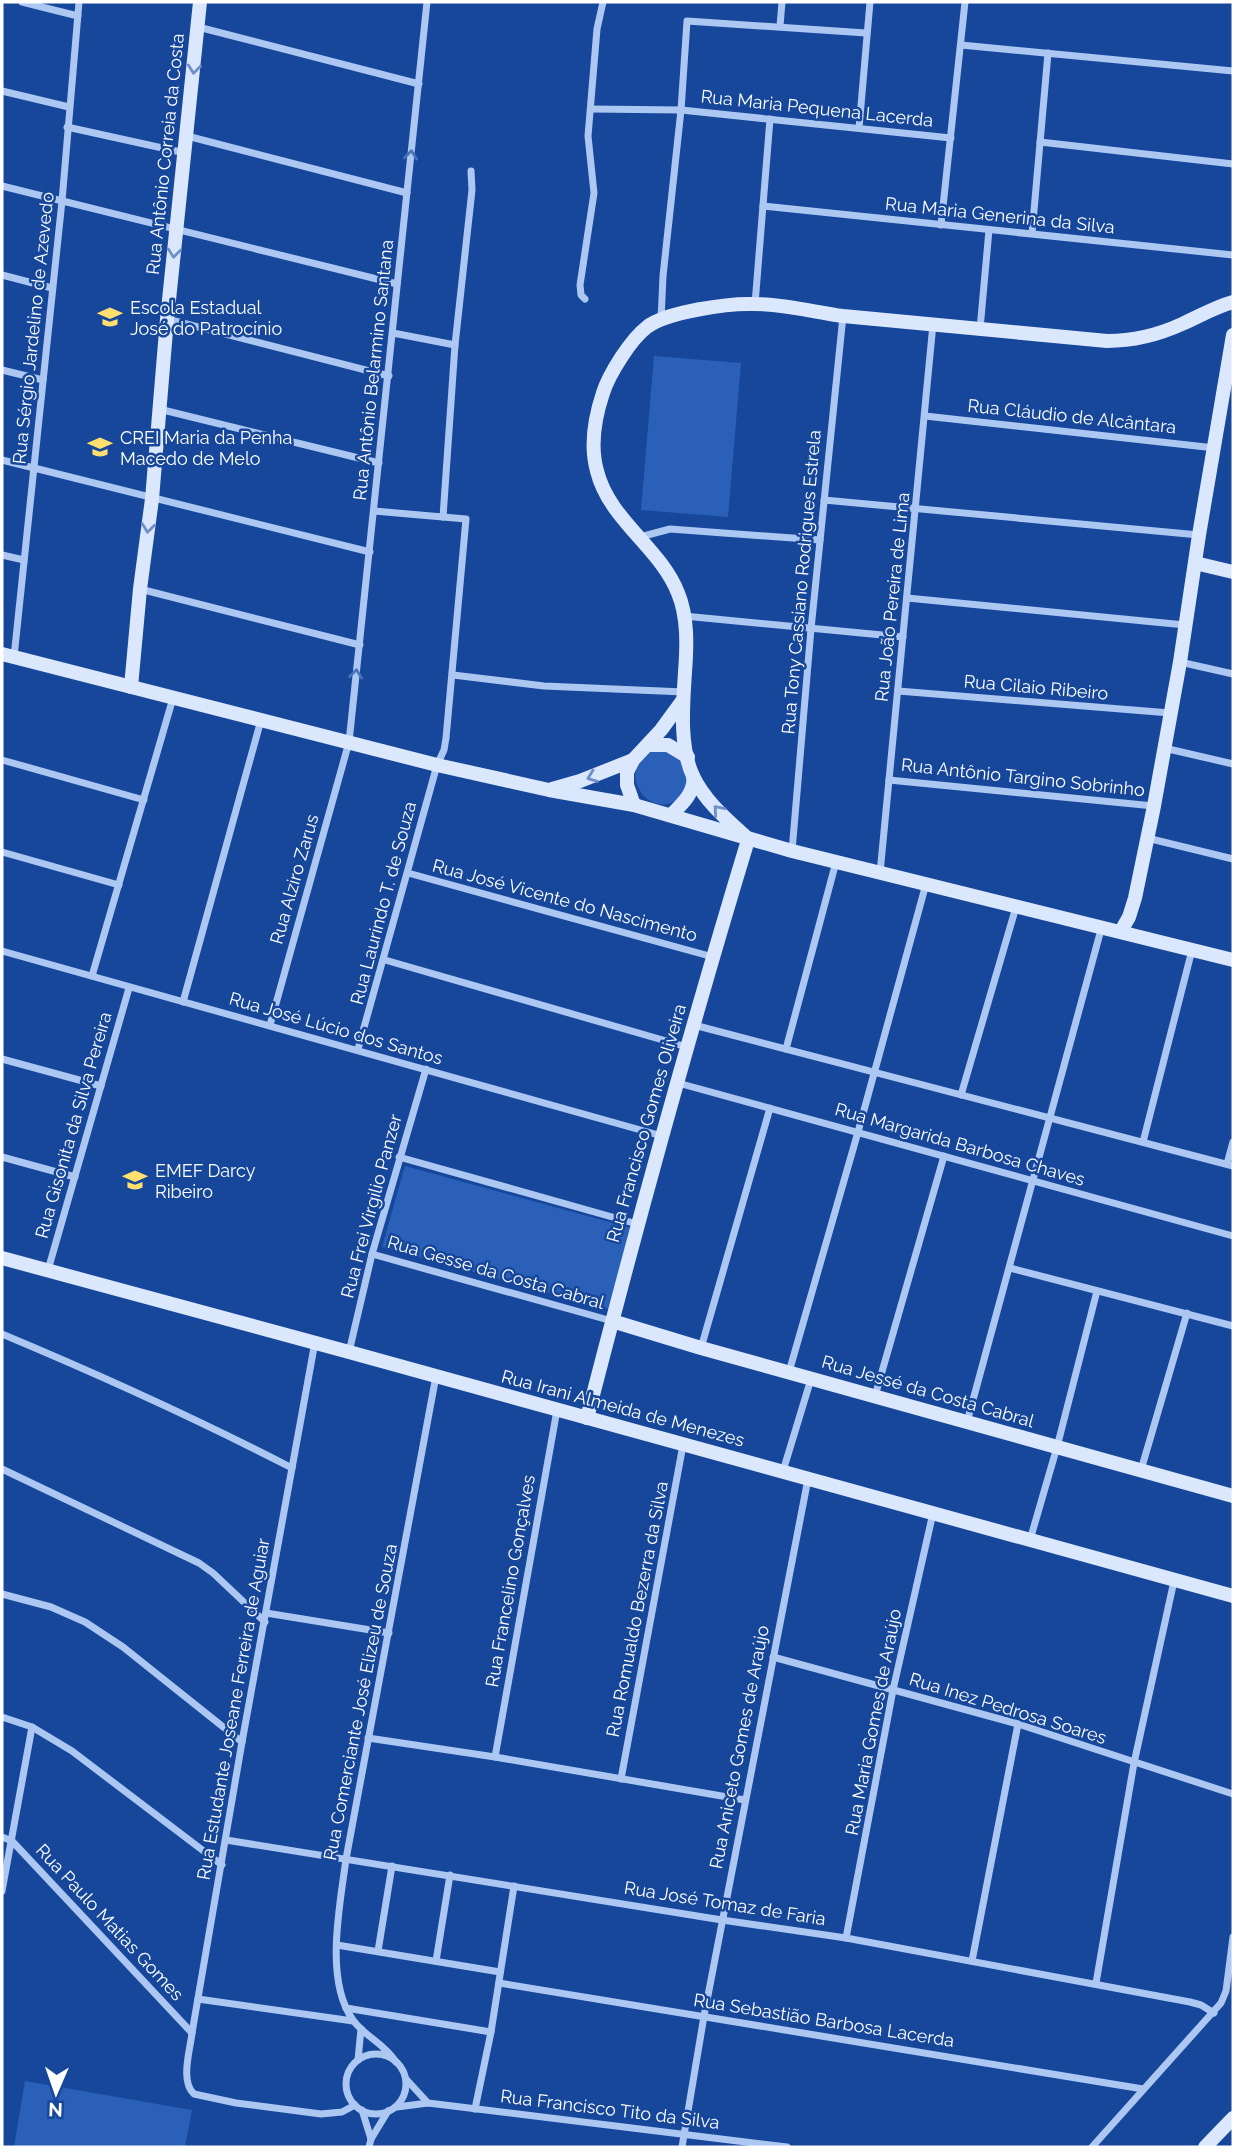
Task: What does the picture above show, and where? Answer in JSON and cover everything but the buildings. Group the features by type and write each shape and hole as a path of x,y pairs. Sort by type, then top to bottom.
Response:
{"street":[{"path":"22,2 78,16"},
{"name":"Rua Sérgio Jardelino de Azevedo","path":"8,655 24,560 35,468 79,2"},
{"name":"Rua Antônio Correia da Costa","path":"131,687 201,2"},
{"name":"Rua Antônio Belarmino Santana","path":"349,742 427,2"},
{"path":"585,299 579,291 594,193 593,167 588,146 590,109 597,29 603,2"},
{"path":"780,26 782,2"},
{"path":"859,128 870,2"},
{"path":"941,225 965,2"},
{"path":"661,320 687,21 866,33"},
{"path":"198,27 419,84"},
{"path":"961,45 1233,71"},
{"path":"1032,233 1048,53"},
{"path":"2,91 69,107"},
{"name":"Rua Maria Pequena Lacerda","path":"590,109 681,110 951,138"},
{"path":"755,303 770,119"},
{"path":"67,127 186,153"},
{"path":"187,136 407,193"},
{"path":"1040,142 1233,164"},
{"path":"374,511 443,517 456,345 472,190 471,171"},
{"path":"2,186 397,284"},
{"name":"Rua Maria Generina da Silva","path":"763,206 1233,255"},
{"path":"980,329 989,230"},
{"path":"2,275 52,288"},
{"path":"748,840 719,812 694,776 688,757 684,730 686,640 679,594 670,578 614,508 600,479 594,455 595,426 607,380 621,357 647,327 693,311 755,303 843,316 1128,341 1181,325 1233,302"},
{"name":"Rua Tony Cassiano Rodrigues Estrela","path":"792,851 811,629 843,316"},
{"path":"167,319 389,376"},
{"name":"Rua João Pereira de Lima","path":"880,873 933,324"},
{"path":"393,333 456,345"},
{"path":"1121,931 1135,898 1154,806 1199,535 1231,366 1233,335"},
{"path":"2,370 43,380"},
{"path":"159,408 379,463"},
{"name":"Rua Cláudio de Alcântara","path":"925,416 1215,448"},
{"path":"2,460 370,552"},
{"path":"824,500 1199,535"},
{"name":"Rua Laurindo T. de Souza","path":"358,1049 446,738 466,519 443,517"},
{"path":"639,537 670,529 820,540"},
{"path":"2,555 24,560"},
{"path":"1195,563 1233,572"},
{"path":"140,589 360,645"},
{"path":"907,598 1186,625"},
{"path":"684,616 903,637"},
{"path":"8,655 437,765 549,790 634,805 748,840 1233,960"},
{"path":"1180,662 1233,674"},
{"path":"453,675 544,686 684,696"},
{"name":"Rua Cilaio Ribeiro","path":"898,691 1171,713"},
{"path":"634,805 626,772 684,696"},
{"path":"92,976 174,698"},
{"path":"183,1002 261,720"},
{"name":"Rua Alziro Zarus","path":"270,1025 349,742"},
{"path":"648,745 668,745 688,757"},
{"path":"1164,748 1233,764"},
{"path":"2,760 144,800"},
{"path":"549,790 633,760"},
{"path":"671,815 686,799 694,783 694,776"},
{"name":"Rua Antônio Targino Sobrinho","path":"889,780 1154,806"},
{"path":"1147,838 1233,859"},
{"name":"Rua Francisco Gomes Oliveira","path":"587,1418 638,1224 748,840"},
{"path":"2,852 119,885"},
{"path":"786,1049 836,861"},
{"name":"Rua José Vicente do Nascimento","path":"408,873 713,957"},
{"path":"789,1372 926,884"},
{"path":"961,1094 1016,906"},
{"path":"967,1422 1102,926"},
{"path":"1143,1142 1192,949"},
{"name":"Rua José Lúcio dos Santos","path":"2,951 663,1136"},
{"path":"384,960 688,1047"},
{"name":"Rua Gisonita da Silva Pereira","path":"48,1271 129,988"},
{"path":"694,1025 1230,1165 1233,1142"},
{"path":"2,1059 101,1086"},
{"name":"Rua Frei Virgilio Panzer","path":"349,1352 372,1254 426,1069"},
{"name":"Rua Margarida Barbosa Chaves","path":"678,1083 1233,1236"},
{"path":"701,1348 769,1108"},
{"path":"875,1396 944,1156"},
{"path":"2,1157 75,1177"},
{"path":"399,1157 638,1224"},
{"name":"Rua Gesse da Costa Cabral","path":"372,1254 612,1321"},
{"name":"Rua Irani Almeida de Menezes","path":"2,1258 315,1342 1233,1597"},
{"path":"1010,1268 1233,1326"},
{"path":"1029,1541 1057,1447 1097,1290"},
{"path":"1141,1470 1187,1313"},
{"name":"Rua Jessé da Costa Cabral","path":"612,1321 1057,1447 1232,1492"},
{"path":"2,1334 205,1423 292,1468"},
{"name":"Rua Estudante Joseane Ferreira de Aguiar","path":"315,1342 242,1742 186,2081 194,2094 248,2105 327,2115 359,2108"},
{"name":"Rua Comerciante José Elizeu de Souza","path":"396,2062 389,2050 353,2021 346,2008 337,1969 338,1920 346,1859 436,1376"},
{"path":"783,1471 812,1378"},
{"name":"Rua Francelino Gonçalves","path":"495,1757 557,1410"},
{"name":"Rua Romualdo Bezerra da Silva","path":"621,1779 684,1445"},
{"path":"2,1469 199,1563 266,1618 389,1633"},
{"name":"Rua Aniceto Gomes de Araújo","path":"681,2147 808,1478"},
{"name":"Rua Maria Gomes de Araújo","path":"846,1938 893,1690 933,1513"},
{"path":"1096,1983 1135,1763 1174,1581"},
{"path":"2,1594 51,1607 85,1622 123,1647 242,1742"},
{"name":"Rua Inez Pedrosa Soares","path":"773,1657 1018,1724 1233,1794"},
{"path":"2,1717 32,1727 72,1751 222,1865"},
{"path":"972,1961 1018,1724"},
{"path":"2,1891 32,1727"},
{"path":"368,1738 745,1800"},
{"name":"Rua Paulo Matias Gomes","path":"2,1837 12,1841 192,2033"},
{"name":"Rua José Tomaz de Faria","path":"226,1840 846,1938 1201,2004 1214,2013"},
{"path":"378,1951 392,1866"},
{"path":"436,1961 450,1875"},
{"path":"475,2109 491,2032 514,1886"},
{"path":"1092,2147 1229,1993 1233,1937"},
{"path":"337,1945 500,1972"},
{"name":"Rua Sebastião Barbosa Lacerda","path":"499,1983 1143,2089"},
{"path":"198,1999 353,2021"},
{"path":"346,2008 491,2032"},
{"path":"358,2060 361,2029"},
{"path":"370,2143 359,2108 348,2093 349,2071 358,2060 367,2055 387,2056 396,2062 406,2079 428,2103"},
{"path":"359,2108 371,2113 388,2111 397,2106 403,2098 406,2079"},
{"name":"Rua Francisco Tito da Silva","path":"397,2106 428,2103 787,2147"},
{"path":"370,2143 388,2111"},
{"path":"1205,2147 1233,2118"}],"shaded area":[{"path":"654,356 741,363 728,517 641,510"},
{"path":"655,749 682,755 688,788 677,800 666,804 655,803 646,798 636,779 636,768 643,757"},
{"path":"405,1166 631,1228 609,1309 382,1247"},
{"path":"25,2081 192,2110 185,2147 14,2147"}],"place":[{"name":"Escola Estadual José do Patrocínio","path":"110,317"},
{"name":"CREI Maria da Penha Macedo de Melo","path":"100,447"},
{"name":"EMEF Darcy Ribeiro","path":"135,1180"}]}
